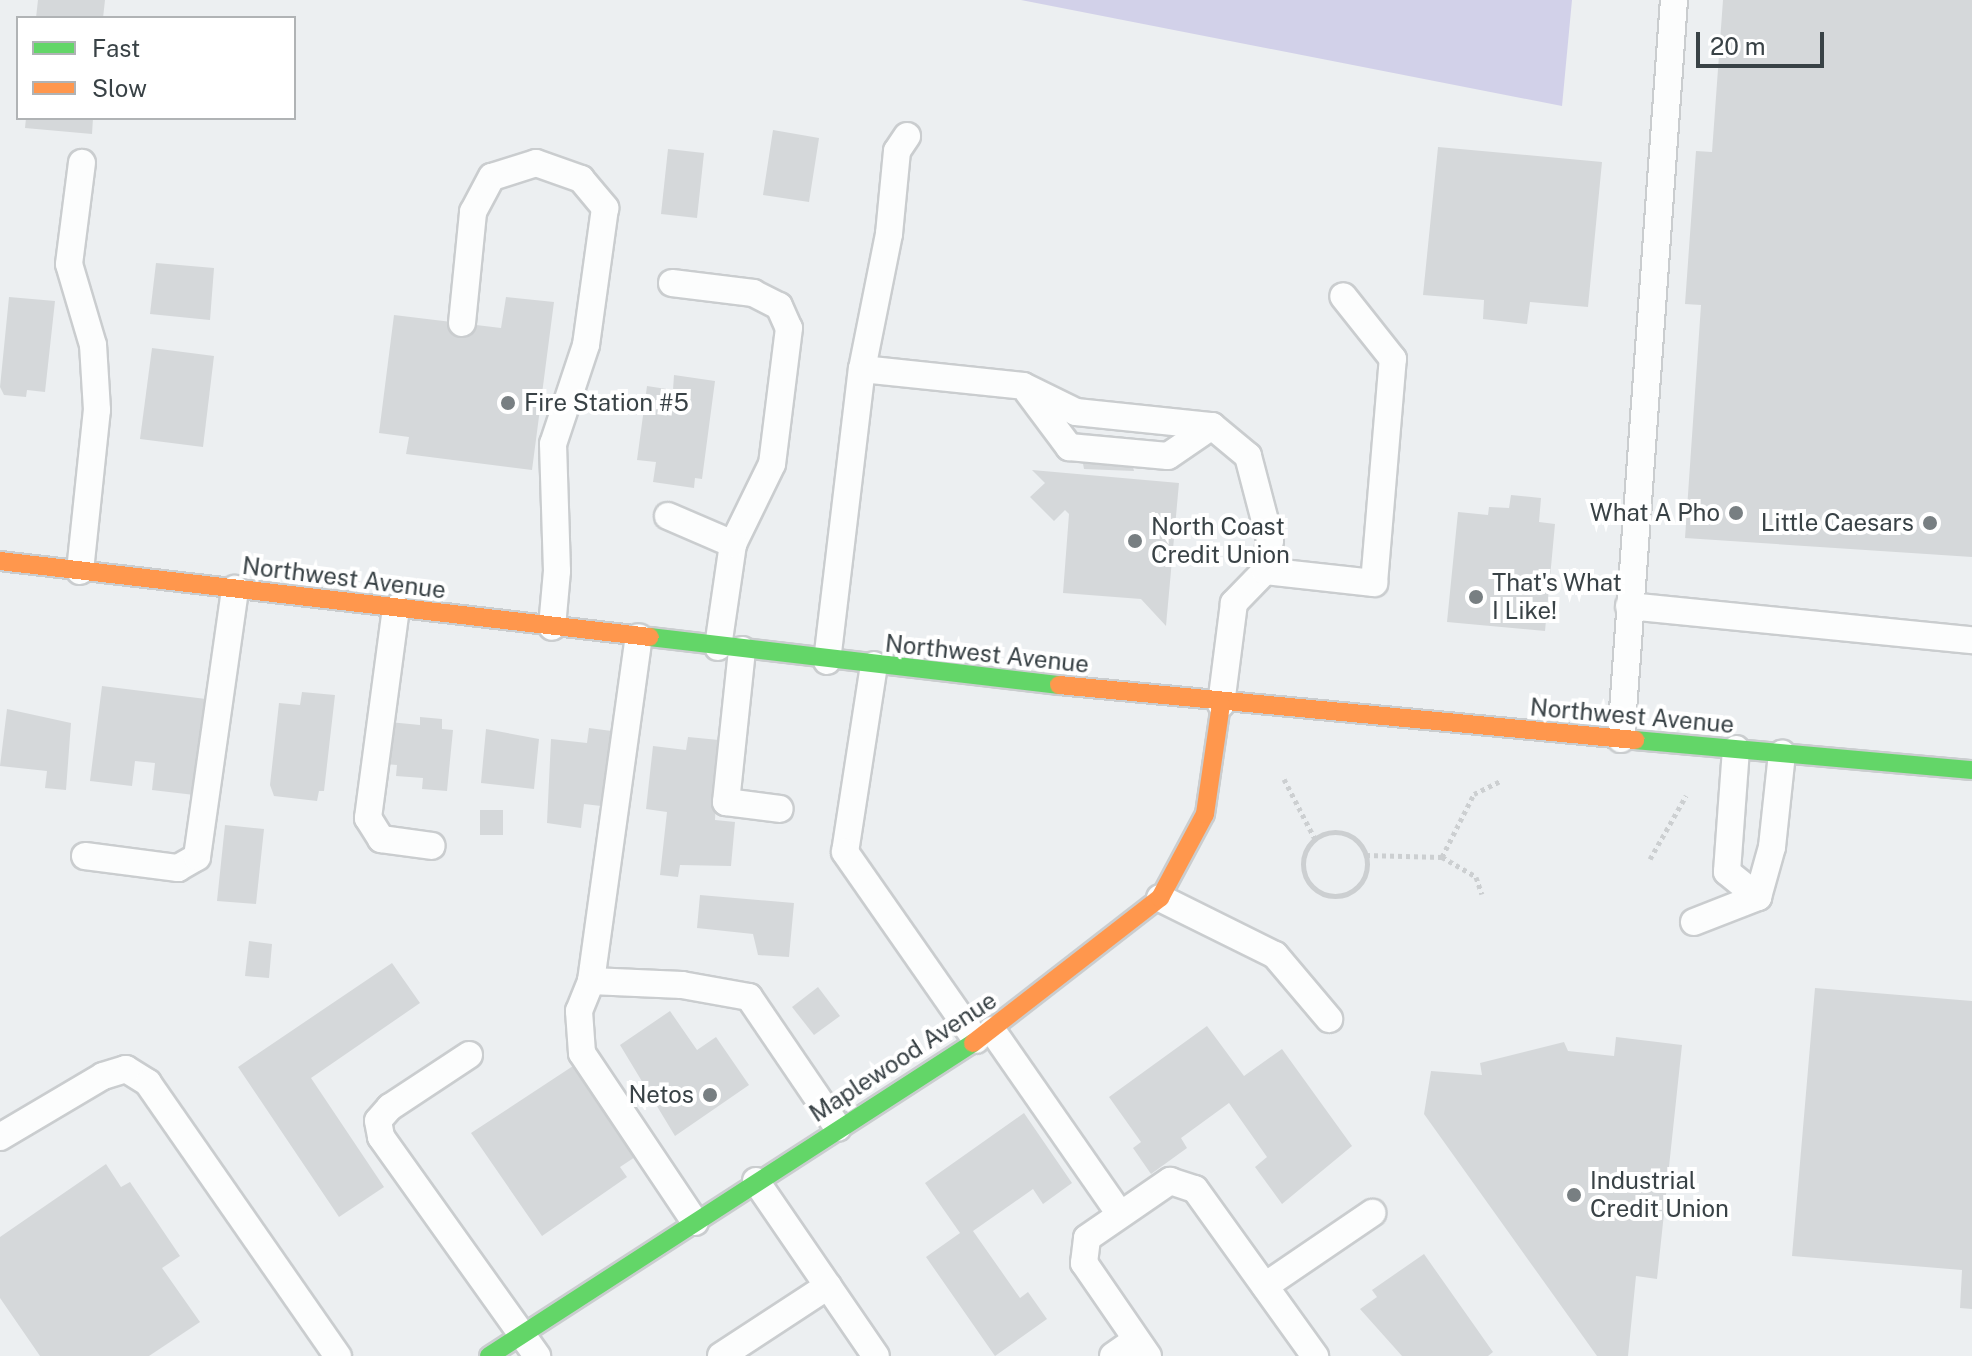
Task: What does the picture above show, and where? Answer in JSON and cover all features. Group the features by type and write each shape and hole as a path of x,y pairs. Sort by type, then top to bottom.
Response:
{"main road":[{"name":"Northwest Avenue","path":"0,561 827,661 1221,704 1972,770"},
{"name":"Maplewood Avenue","path":"489,1356 984,1035 1160,898 1205,814 1221,704"}],"lane":[{"path":"1621,739 1674,0"},
{"path":"827,661 862,369 889,234 897,151 907,136"},
{"path":"80,571 97,410 93,345 69,264 82,163"},
{"path":"462,323 473,212 492,177 536,163 581,179 605,208 586,345 553,444 557,571 552,627"},
{"path":"672,283 753,293 779,306 789,328 772,464 733,544 726,802 780,809"},
{"path":"1265,571 1374,583 1393,359 1343,296"},
{"path":"862,369 1023,386 1076,412 1212,426 1248,456 1270,540 1265,571 1234,603 1221,704"},
{"path":"668,516 733,544"},
{"path":"85,856 178,868 197,857 235,589"},
{"path":"1629,606 1972,640"},
{"path":"396,608 368,818 381,839 432,846"},
{"path":"639,637 591,981 579,1011 582,1053 695,1222"},
{"path":"874,665 845,852 1120,1214"},
{"path":"1736,749 1727,872 1758,897"},
{"path":"1758,897 1772,847 1782,754"},
{"path":"1694,922 1758,897"},
{"path":"1160,898 1275,955 1329,1019"},
{"path":"591,981 682,985 749,997 838,1128"},
{"path":"469,1055 390,1107 378,1121 380,1129 537,1356"},
{"path":"0,1137 103,1076 126,1069 148,1083 338,1356"},
{"path":"756,1181 876,1356"},
{"path":"1113,1356 1142,1348 1084,1263 1087,1238 1170,1181 1195,1189 1315,1356"},
{"path":"1265,1286 1372,1213"},
{"path":"721,1356 828,1286"}],"path":[{"path":"1284,779 1315,839"},
{"path":"1442,857 1474,794 1501,781"},
{"path":"1650,859 1686,796"},
{"path":"1345,833 1366,855 1366,876 1352,893 1320,894 1303,867 1315,839 1345,833"},
{"path":"1366,855 1442,857 1476,877 1482,894"}],"shaded area":[{"path":"1021,0 1572,0 1562,106"}],"building":[{"path":"38,0 105,0 103,16 36,16"},
{"path":"1723,0 1972,0 1972,557 1685,538 1701,305 1685,304 1696,151 1712,152"},
{"path":"26,120 93,120 92,134 25,128"},
{"path":"773,130 819,138 809,202 763,195"},
{"path":"1438,147 1602,162 1588,307 1530,302 1527,324 1483,319 1484,300 1423,295"},
{"path":"668,149 704,153 697,218 661,214"},
{"path":"156,263 214,268 210,320 150,314"},
{"path":"9,297 55,301 45,392 27,390 26,397 4,395 0,387"},
{"path":"506,297 554,302 532,470 406,454 409,437 379,433 394,315 501,328"},
{"path":"152,348 214,356 203,447 140,439"},
{"path":"674,375 715,381 702,479 695,478 694,488 653,482 656,462 637,460 647,386 673,390"},
{"path":"1077,432 1126,437 1134,471 1084,469"},
{"path":"1032,470 1179,483 1166,626 1141,599 1063,593 1069,514 1065,510 1054,521 1030,497 1045,483"},
{"path":"1511,495 1541,498 1539,522 1555,524 1545,631 1447,622 1458,512 1488,515 1489,507 1509,508"},
{"path":"102,686 214,700 203,796 152,790 155,763 135,761 132,786 90,781"},
{"path":"302,692 335,695 324,791 319,791 317,801 274,796 270,785 279,703 300,705"},
{"path":"7,709 71,723 66,790 45,788 47,771 0,766"},
{"path":"420,717 442,719 442,729 453,730 447,791 422,789 423,778 396,776 397,765 385,764 389,722 420,725"},
{"path":"589,728 619,732 610,807 584,804 581,828 547,823 551,739 587,743"},
{"path":"486,729 539,739 534,789 481,783"},
{"path":"688,737 719,740 715,820 735,822 731,866 680,865 678,877 660,875 667,812 646,809 653,746 686,750"},
{"path":"480,810 503,810 503,835 480,835"},
{"path":"225,825 264,829 256,904 217,901"},
{"path":"700,895 794,903 789,957 758,955 753,934 697,928"},
{"path":"249,941 272,944 269,978 245,976"},
{"path":"392,963 420,1003 311,1078 384,1187 339,1217 238,1067"},
{"path":"818,987 840,1016 814,1035 792,1007"},
{"path":"1815,988 1972,1001 1972,1309 1960,1308 1962,1270 1792,1256"},
{"path":"670,1011 697,1050 716,1037 749,1085 675,1136 620,1045"},
{"path":"1207,1026 1244,1076 1282,1049 1352,1146 1282,1204 1255,1167 1267,1157 1229,1103 1181,1138 1187,1148 1151,1174 1133,1148 1141,1142 1109,1097"},
{"name":"Industrial Credit Union","path":"1616,1037 1682,1045 1657,1279 1636,1276 1628,1356 1597,1356 1424,1114 1431,1071 1482,1075 1480,1063 1564,1042 1568,1051 1614,1056"},
{"path":"573,1066 635,1157 620,1167 627,1177 542,1236 471,1133"},
{"path":"1024,1113 1072,1183 1043,1204 1033,1189 973,1231 1020,1298 1028,1292 1047,1319 995,1356 926,1257 960,1233 925,1183"},
{"path":"106,1164 121,1187 130,1182 180,1256 162,1268 200,1322 149,1356 40,1356 0,1298 0,1237"},
{"path":"1424,1254 1493,1352 1488,1356 1402,1356 1360,1309 1377,1297 1372,1290"}],"traffic: fast":[{"path":"650,637 1059,685"},
{"path":"1635,740 1972,770"},
{"path":"489,1356 973,1043"}],"traffic: slow":[{"path":"0,561 650,637"},
{"path":"1059,685 1635,740"},
{"path":"973,1043 1160,898 1205,814 1221,704"}],"place":[{"name":"Fire Station #5","path":"508,403"},
{"name":"What A Pho","path":"1736,513"},
{"name":"Little Caesars","path":"1930,523"},
{"name":"North Coast Credit Union","path":"1135,541"},
{"name":"That's What I Like!","path":"1476,597"},
{"name":"Netos","path":"710,1095"},
{"name":"Industrial Credit Union","path":"1574,1195"}]}
